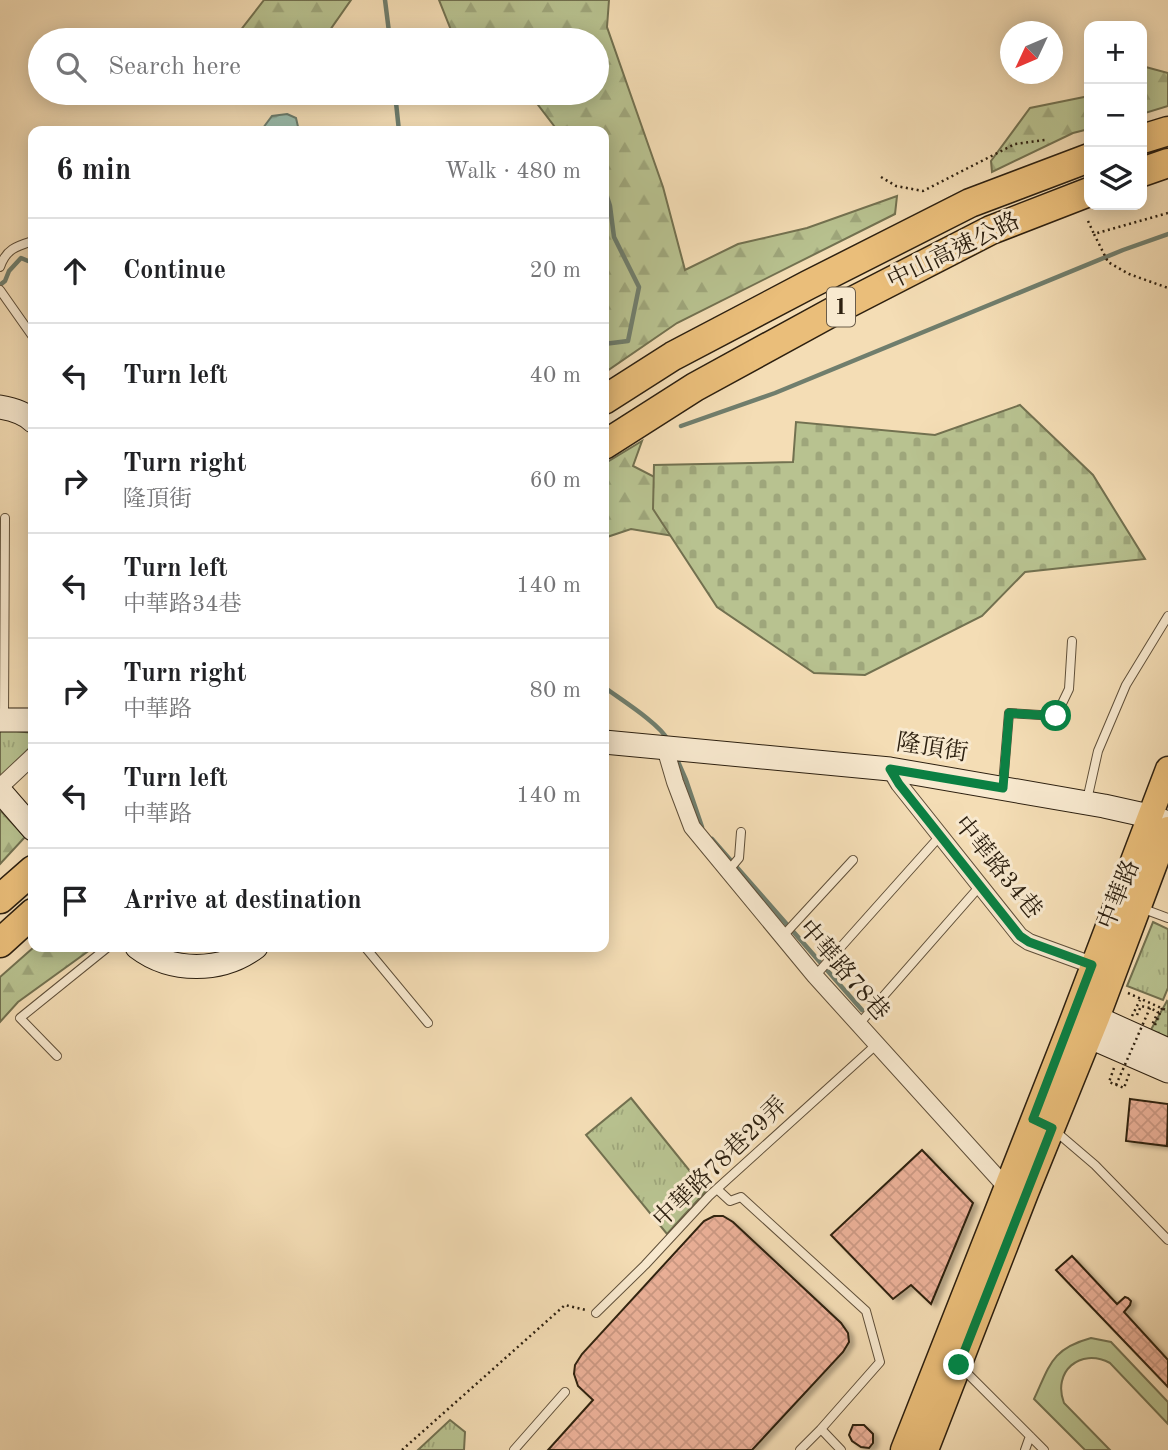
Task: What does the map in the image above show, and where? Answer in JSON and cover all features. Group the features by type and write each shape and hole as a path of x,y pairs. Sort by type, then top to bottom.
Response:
{"highway":[{"path":"1147,137 1168,131"},
{"name":"中山高速公路","path":"609,397 673,356 970,203 1084,160"},
{"path":"1147,170 1168,163"},
{"name":"中山高速公路","path":"609,442 695,387 845,305 991,230 1084,194"},
{"path":"0,900 28,875"},
{"path":"0,943 28,918"}],"main road":[{"name":"中華路","path":"1043,1123 1093,1028 1139,907 1162,822 1168,769"},
{"name":"中華路","path":"903,1450 1043,1123 1092,965 1138,851 1162,822"},
{"name":"中華路","path":"926,1450 959,1365 1016,1190"}],"street":[{"path":"0,407 28,416"},
{"path":"2,720 28,720"},
{"name":"隆頂街","path":"609,742 890,769 1086,802 1162,822"},
{"name":"中華路78巷","path":"674,749 675,782 692,827 815,976 1016,1190"},
{"path":"28,761 0,789 28,823"},
{"name":"中華路34巷","path":"890,769 899,784 1020,936 1029,942 1092,965"},
{"path":"145,952 171,964 191,967 228,962 248,952"},
{"path":"1093,1028 1168,1050"},
{"path":"1093,1028 1168,1071"}],"lane":[{"path":"0,267 11,248 28,242"},
{"path":"0,290 28,330"},
{"path":"2,720 2,536 5,518"},
{"path":"1086,802 1098,751 1126,685 1168,616"},
{"path":"1003,788 1009,713 1056,716 1069,689 1072,641"},
{"path":"728,870 739,858 741,832"},
{"path":"815,976 940,836"},
{"path":"783,936 853,860"},
{"path":"859,1024 980,886"},
{"path":"1139,907 1168,918"},
{"path":"57,1056 20,1018 102,952"},
{"path":"369,952 428,1023"},
{"name":"中華路78巷29弄","path":"596,1313 717,1189 877,1044"},
{"path":"1043,1123 1095,1165 1168,1240"},
{"path":"717,1189 730,1201 741,1197 866,1311 880,1362 800,1450"},
{"path":"959,1365 1044,1450"},
{"path":"514,1450 565,1392"},
{"path":"821,1429 841,1450"},
{"path":"1025,1450 1030,1436"}],"path":[{"path":"881,177 896,186 923,191 1016,144 1045,140"},
{"path":"1094,234 1168,213"},
{"path":"1088,221 1108,262 1129,274 1168,288"},
{"path":"1121,990 1168,1011"},
{"path":"1140,999 1134,1017 1141,1006 1158,1013 1148,1034"},
{"path":"1116,1085 1150,1008"},
{"path":"1155,1027 1162,1008"},
{"path":"1118,1059 1109,1082 1124,1088 1132,1067"},
{"path":"402,1450 565,1305 596,1313"}],"green space":[{"path":"264,0 351,0 331,28 242,28"},
{"path":"439,0 609,0 607,28 450,28"},
{"path":"609,33 663,187 685,270 738,244 807,228 897,196 895,214 677,323 609,370 609,126 554,126 538,105 609,105"},
{"path":"1147,67 1168,73 1168,106 1147,112"},
{"path":"1084,97 1084,130 992,172 991,161 1030,108"},
{"path":"1020,405 1093,475 1145,559 1025,572 982,616 865,675 814,673 717,607 653,509 654,465 793,462 796,422 935,435"},
{"path":"642,441 633,466 709,505 685,538 631,529 609,536 609,461"},
{"path":"0,729 28,732 28,750 3,777 0,775"},
{"path":"0,810 25,837 0,864"},
{"path":"1153,922 1168,929 1168,988 1163,1000 1127,986"},
{"path":"28,952 87,952 18,1002 0,1022 0,977"},
{"path":"1168,1002 1168,1043 1148,1035"},
{"path":"631,1098 706,1191 667,1234 586,1135"},
{"path":"1091,1338 1111,1342 1168,1402 1168,1424 1110,1363 1099,1359 1088,1358 1071,1365 1062,1381 1061,1392 1064,1403 1110,1450 1085,1450 1034,1399 1049,1368 1060,1353 1067,1347"},
{"path":"450,1420 465,1432 464,1450 418,1450"}],"water":[{"path":"287,114 296,118 298,126 264,126 272,116"}],"building":[{"path":"1130,1099 1168,1104 1167,1146 1126,1141"},
{"path":"922,1150 973,1203 931,1304 911,1285 893,1299 831,1235"},
{"path":"714,1216 723,1216 733,1222 841,1323 848,1333 849,1342 843,1352 752,1450 548,1450 593,1400 578,1386 574,1374 575,1365 582,1354 704,1221"},
{"path":"1072,1256 1117,1304 1125,1297 1131,1301 1124,1312 1168,1360 1168,1387 1056,1270"},
{"path":"853,1425 864,1425 873,1434 873,1443 869,1448 861,1447 852,1441 849,1435"}],"waterway":[{"path":"385,0 388,28"},
{"path":"396,105 398,126"},
{"path":"609,203 614,237 639,287 628,341 609,343"},
{"path":"681,426 775,393 1168,234"},
{"path":"0,285 21,258 28,261"},
{"path":"609,691 648,719 668,740"},
{"path":"676,757 702,827"},
{"path":"712,839 862,1010"}],"route":[{"path":"959,1365 1052,1128 1033,1119 1092,965 1029,942 1020,936 899,784 890,769 1003,788 1009,713 1056,716"}]}
